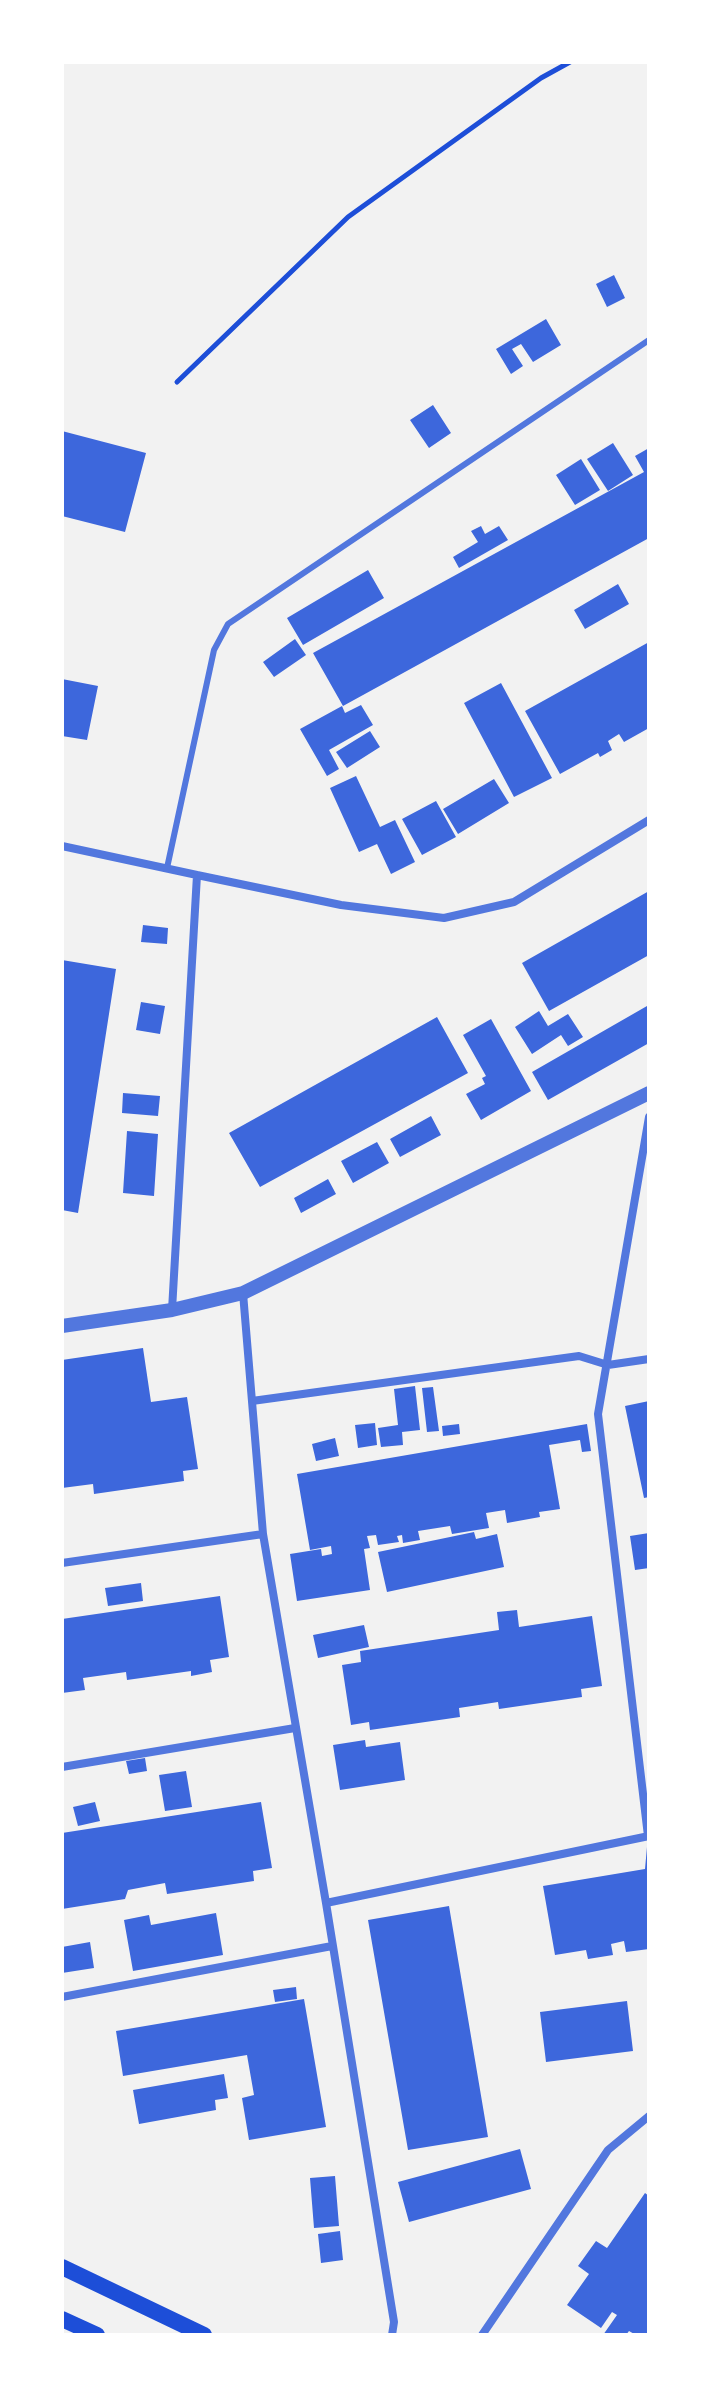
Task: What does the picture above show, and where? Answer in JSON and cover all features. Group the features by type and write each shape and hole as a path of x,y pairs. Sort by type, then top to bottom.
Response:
{"main road":[{"path":"62,2267 204,2335"},
{"path":"62,2319 97,2335"}],"street":[{"path":"62,846 341,905 444,918 514,902 649,820"},
{"path":"172,1310 197,875"},
{"path":"62,1326 172,1310 243,1293 649,1093"},
{"path":"326,1903 649,1836 598,1414 649,1117"},
{"path":"243,1293 263,1534 394,2322 392,2335"},
{"path":"252,1401 579,1356 608,1365 649,1359"},
{"path":"62,1563 263,1534"},
{"path":"62,1767 295,1728"},
{"path":"62,1997 332,1946"},
{"path":"482,2335 608,2150 649,2116"}],"lane":[{"path":"167,868 214,650 228,624 649,340"}],"path":[{"path":"177,382 348,217 541,78 570,62"}],"building":[{"path":"614,275 625,298 607,307 596,284"},
{"path":"546,319 561,345 533,362 521,344 512,349 523,366 511,374 496,349"},
{"path":"433,405 451,433 429,448 410,420"},
{"path":"62,431 146,453 125,532 62,516"},
{"path":"613,443 633,475 608,491 587,459"},
{"path":"649,448 649,538 343,706 313,653 644,472 635,456"},
{"path":"581,459 600,490 575,505 556,475"},
{"path":"481,526 485,534 499,526 508,540 459,568 453,557 478,542 471,531"},
{"path":"368,570 384,598 303,645 287,618"},
{"path":"618,584 629,604 585,629 574,610"},
{"path":"295,639 306,655 274,677 263,662"},
{"path":"649,642 649,728 624,742 619,734 608,741 612,750 600,757 598,753 560,774 525,711"},
{"path":"62,679 98,686 87,740 62,736"},
{"path":"501,683 552,778 514,797 464,703"},
{"path":"361,705 373,725 329,750 339,769 327,776 300,729 342,706 345,713"},
{"path":"370,731 380,747 347,768 336,752"},
{"path":"356,776 380,827 395,820 415,862 391,874 377,844 359,852 330,788"},
{"path":"494,779 509,803 458,834 443,809"},
{"path":"436,801 456,837 422,855 402,819"},
{"path":"649,891 649,955 549,1011 522,963"},
{"path":"143,925 168,928 167,944 141,942"},
{"path":"62,960 116,969 78,1213 62,1210"},
{"path":"141,1002 165,1006 160,1034 136,1030"},
{"path":"647,1006 649,1043 548,1100 532,1072"},
{"path":"539,1011 548,1026 568,1014 583,1037 568,1046 561,1035 532,1054 515,1027"},
{"path":"437,1017 468,1073 260,1187 229,1133"},
{"path":"491,1019 531,1091 481,1120 466,1094 485,1084 482,1078 486,1076 463,1035"},
{"path":"123,1093 160,1096 158,1116 122,1113"},
{"path":"431,1116 441,1135 400,1157 390,1139"},
{"path":"127,1131 158,1134 154,1196 123,1193"},
{"path":"377,1142 389,1163 353,1183 341,1161"},
{"path":"328,1179 336,1194 301,1213 294,1198"},
{"path":"143,1348 151,1402 187,1397 198,1469 183,1471 184,1481 94,1494 93,1484 62,1488 62,1360"},
{"path":"415,1386 420,1430 402,1432 403,1445 381,1447 378,1428 398,1425 394,1389"},
{"path":"433,1387 439,1431 427,1432 422,1388"},
{"path":"649,1401 649,1497 644,1498 625,1406"},
{"path":"375,1423 377,1445 358,1448 355,1425"},
{"path":"459,1424 460,1434 443,1436 442,1426"},
{"path":"587,1424 591,1451 582,1452 580,1440 549,1445 560,1509 539,1512 540,1517 507,1523 505,1510 486,1513 489,1528 452,1534 450,1526 418,1531 420,1540 403,1543 402,1535 397,1536 399,1542 378,1545 376,1535 367,1536 370,1548 364,1549 370,1590 297,1601 290,1554 321,1549 322,1556 332,1554 331,1546 310,1550 297,1474"},
{"path":"335,1438 339,1456 316,1461 312,1444"},
{"path":"474,1532 476,1539 497,1534 504,1567 387,1592 378,1552"},
{"path":"649,1533 649,1568 635,1570 630,1536"},
{"path":"141,1583 143,1601 108,1606 105,1588"},
{"path":"220,1596 229,1657 210,1660 212,1672 191,1676 191,1671 127,1680 126,1672 83,1678 85,1690 62,1693 62,1619"},
{"path":"517,1610 519,1627 592,1616 602,1686 581,1689 582,1697 499,1709 498,1702 459,1708 460,1717 370,1730 369,1722 351,1725 342,1665 361,1662 360,1651 499,1630 497,1612"},
{"path":"364,1625 369,1647 318,1658 313,1635"},
{"path":"365,1740 366,1747 400,1742 405,1780 340,1790 333,1745"},
{"path":"145,1758 147,1771 129,1774 126,1761"},
{"path":"186,1771 192,1807 165,1811 159,1775"},
{"path":"95,1802 100,1821 78,1826 73,1807"},
{"path":"261,1802 272,1868 253,1871 254,1881 167,1894 165,1883 128,1890 125,1899 62,1909 62,1833"},
{"path":"647,1847 649,1949 626,1952 624,1941 611,1944 613,1955 588,1959 586,1950 555,1955 543,1886 645,1869"},
{"path":"449,1906 488,2137 408,2150 368,1920"},
{"path":"216,1913 223,1955 133,1971 124,1920 149,1915 151,1925"},
{"path":"90,1942 94,1968 62,1973 62,1947"},
{"path":"296,1987 297,1999 275,2002 273,1990"},
{"path":"304,1999 326,2127 249,2140 242,2098 254,2095 247,2055 123,2076 116,2031"},
{"path":"627,2001 633,2051 546,2062 540,2012"},
{"path":"224,2074 228,2098 215,2100 216,2110 139,2124 133,2090"},
{"path":"520,2149 531,2189 409,2222 398,2182"},
{"path":"335,2176 339,2226 314,2228 310,2178"},
{"path":"645,2193 649,2196 649,2335 636,2335 629,2331 626,2335 603,2335 617,2315 612,2312 601,2328 567,2305 589,2274 578,2266 596,2241 607,2248"},
{"path":"340,2231 343,2260 321,2263 318,2234"}]}
